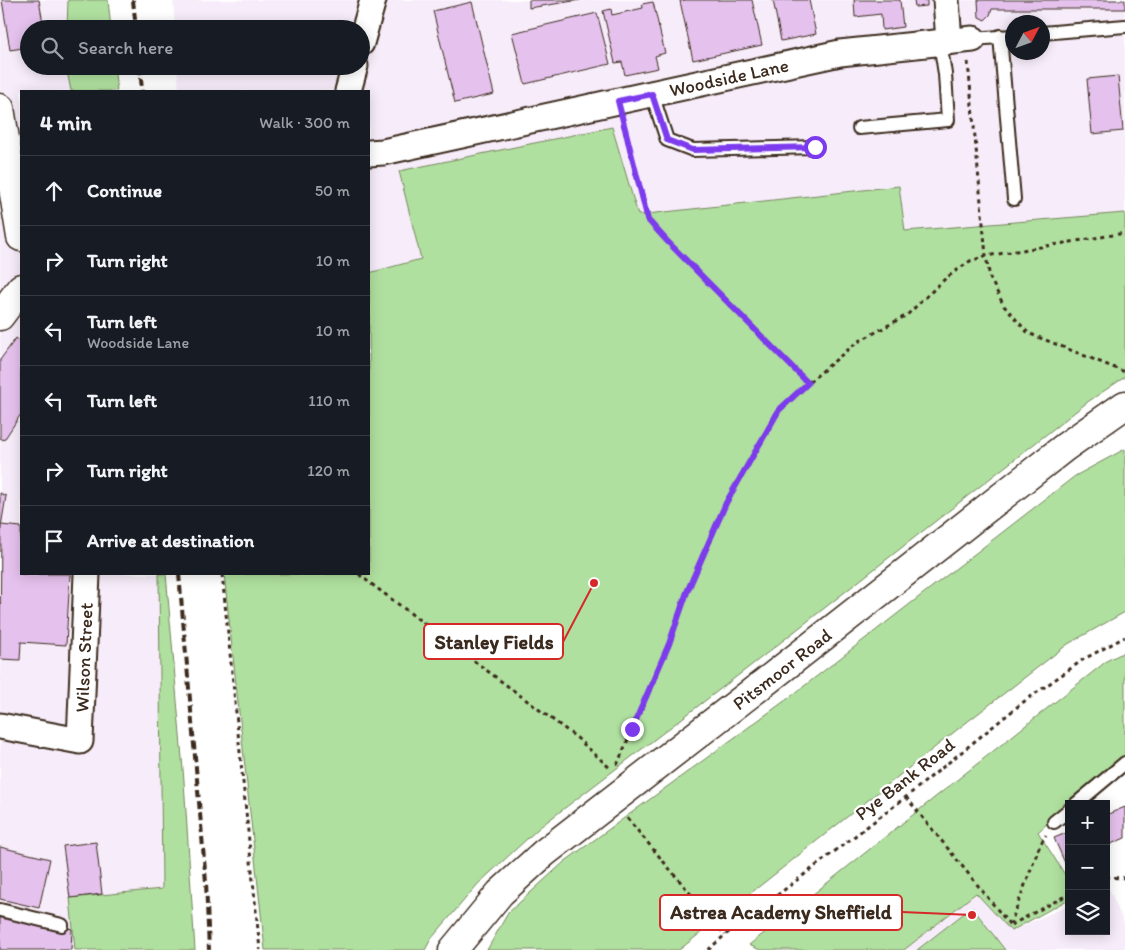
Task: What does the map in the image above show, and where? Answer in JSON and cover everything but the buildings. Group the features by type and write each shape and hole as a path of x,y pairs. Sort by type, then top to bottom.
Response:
{"street":[{"path":"367,20 373,0"},
{"path":"946,0 957,40"},
{"name":"Woodside Lane","path":"370,153 383,152 840,53 957,40"},
{"path":"348,90 352,75"},
{"path":"0,108 20,231"},
{"path":"0,316 20,289"},
{"name":"Pitsmoor Road","path":"453,950 481,914 517,876 544,852 1065,447 1125,405"},
{"name":"Wilson Street","path":"0,726 80,740 86,575"}],"lane":[{"path":"1050,32 1125,26"},
{"path":"859,128 948,120 957,40 1005,36"},
{"path":"1007,60 1014,199"},
{"path":"652,94 667,140 693,150 815,147"},
{"path":"1081,800 1125,762"},
{"path":"1054,822 1065,813"},
{"path":"0,910 62,924"}],"path":[{"path":"957,40 986,256 990,278 1004,306 1028,332 1125,372"},
{"path":"618,101 648,220 808,383"},
{"path":"360,575 576,738 614,772 669,644 687,592 726,503 779,410 856,343 907,315 946,278 970,261 986,256 1125,233"},
{"path":"222,575 260,950"},
{"name":"Pye Bank Road","path":"708,950 906,797 1022,703 1084,659 1125,636"},
{"path":"906,797 1010,925"},
{"path":"612,800 725,935"},
{"path":"1010,925 1040,845 1054,822"},
{"path":"1110,877 1125,878"},
{"path":"1010,925 1065,896"}],"shaded area":[{"path":"0,0 68,0 67,20 20,20 20,75 68,75 71,90 20,90 20,575 159,575 162,890 70,898 75,950 0,950"},
{"path":"173,0 1125,0 1125,213 905,231 899,186 638,215 612,128 399,171 421,260 370,273 370,90 179,90 178,75 370,75 370,20 174,20"},
{"path":"1110,890 1125,925 1125,950 904,950 977,893 1011,931 1065,907 1065,935 1110,935"}],"green space":[{"path":"68,0 108,0 110,20 67,20"},
{"path":"68,75 115,75 117,90 71,90"},
{"path":"612,127 638,215 899,186 905,231 1125,213 1125,377 1089,401 753,664 540,827 478,884 431,939 425,950 265,950 224,575 370,575 370,273 421,259 399,171"},
{"path":"1125,449 1125,612 1068,644 679,950 487,950 508,913 564,862 790,697 1075,476"},
{"path":"159,575 166,575 184,781 195,950 75,950 70,898 162,889"},
{"path":"1125,652 1125,757 1074,800 1065,800 1065,808 1038,832 1065,875 1065,901 1011,931 976,893 904,950 760,950 749,945 1108,660"},
{"path":"972,907 1005,950 917,950"}],"railway":[{"path":"133,0 135,20"},
{"path":"141,75 142,90"},
{"path":"179,575 206,882 209,950"}],"place":[{"name":"Stanley Fields","path":"594,583"},
{"name":"Astrea Academy Sheffield","path":"972,915"}],"route":[{"path":"632,729 669,644 687,592 726,503 779,410 808,383 648,220 618,101 652,94 667,140 693,150 815,147"}]}
